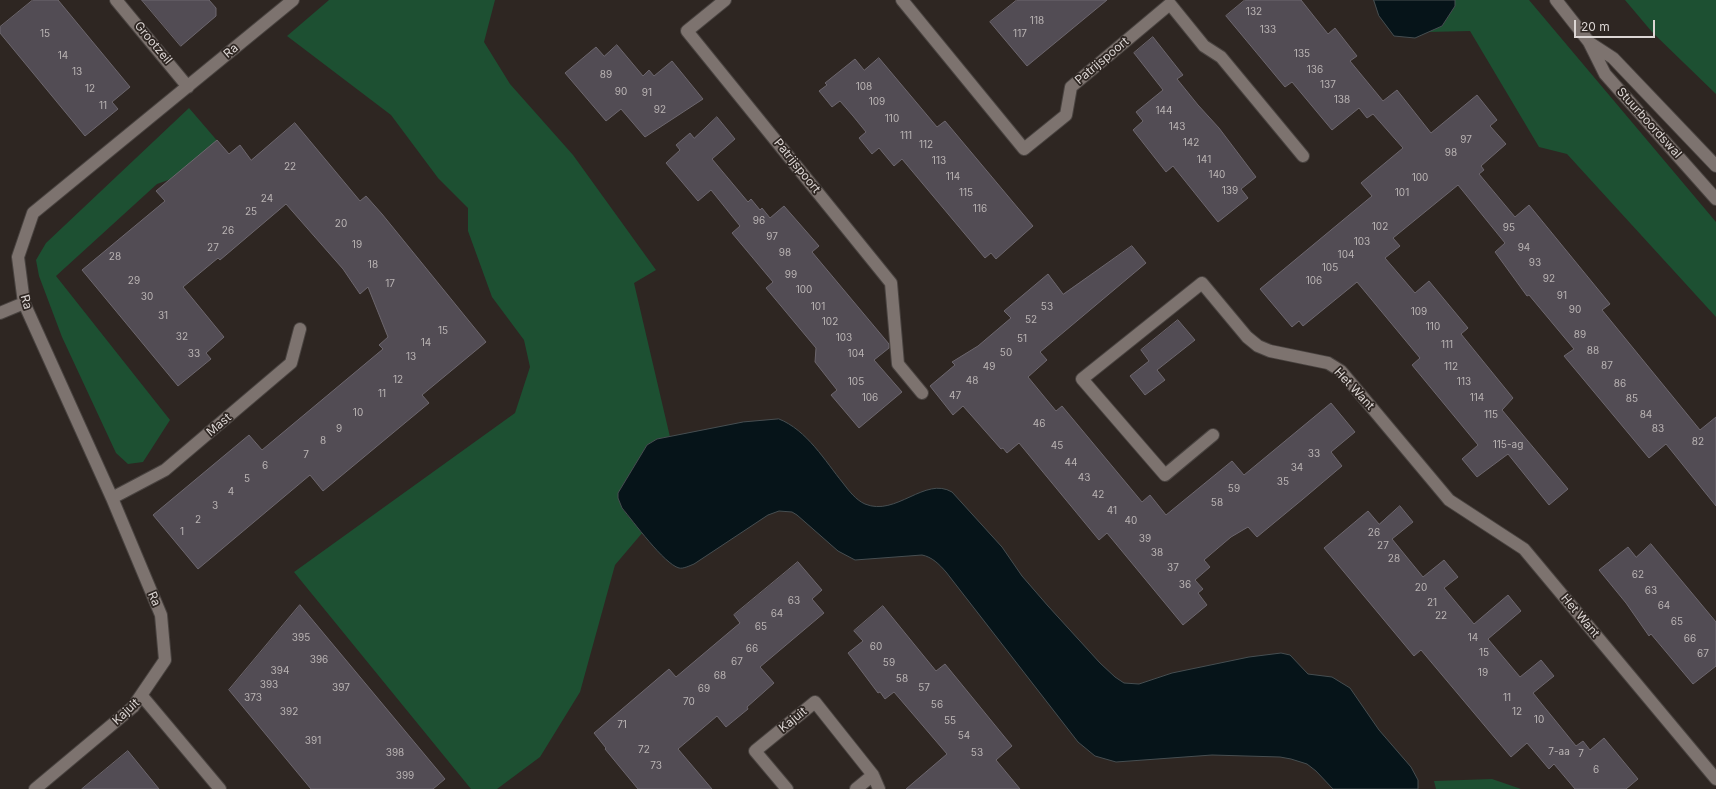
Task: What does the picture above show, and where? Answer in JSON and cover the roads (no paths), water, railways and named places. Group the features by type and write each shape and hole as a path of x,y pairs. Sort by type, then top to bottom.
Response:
{"street":[{"name":"Grootzeil","path":"116,0 188,87"},
{"name":"Ra","path":"142,696 165,660 161,615 112,498 24,303 18,257 33,213 293,0"},
{"name":"Patrijspoort","path":"725,0 687,32 892,283 898,364 922,393"},
{"name":"Patrijspoort","path":"902,0 1024,148 1066,115 1071,87 1170,4 1204,46 1221,57 1303,156"},
{"name":"Stuurboordswal","path":"1556,0 1589,42 1605,74 1716,199"},
{"name":"Stuurboordswal","path":"1589,42 1613,58 1716,166"},
{"name":"Het Want","path":"1213,436 1164,475 1082,378 1202,283 1247,337 1258,346 1270,351 1328,363 1341,371 1449,500 1524,549 1716,780"},
{"path":"0,313 24,303"},
{"name":"Mast","path":"112,498 165,470 291,363 300,329"},
{"name":"Kajuit","path":"35,789 133,708 142,696 220,789"},
{"name":"Kajuit","path":"787,789 755,751 815,702 873,775 879,789"},
{"path":"856,789 873,775"}]}
